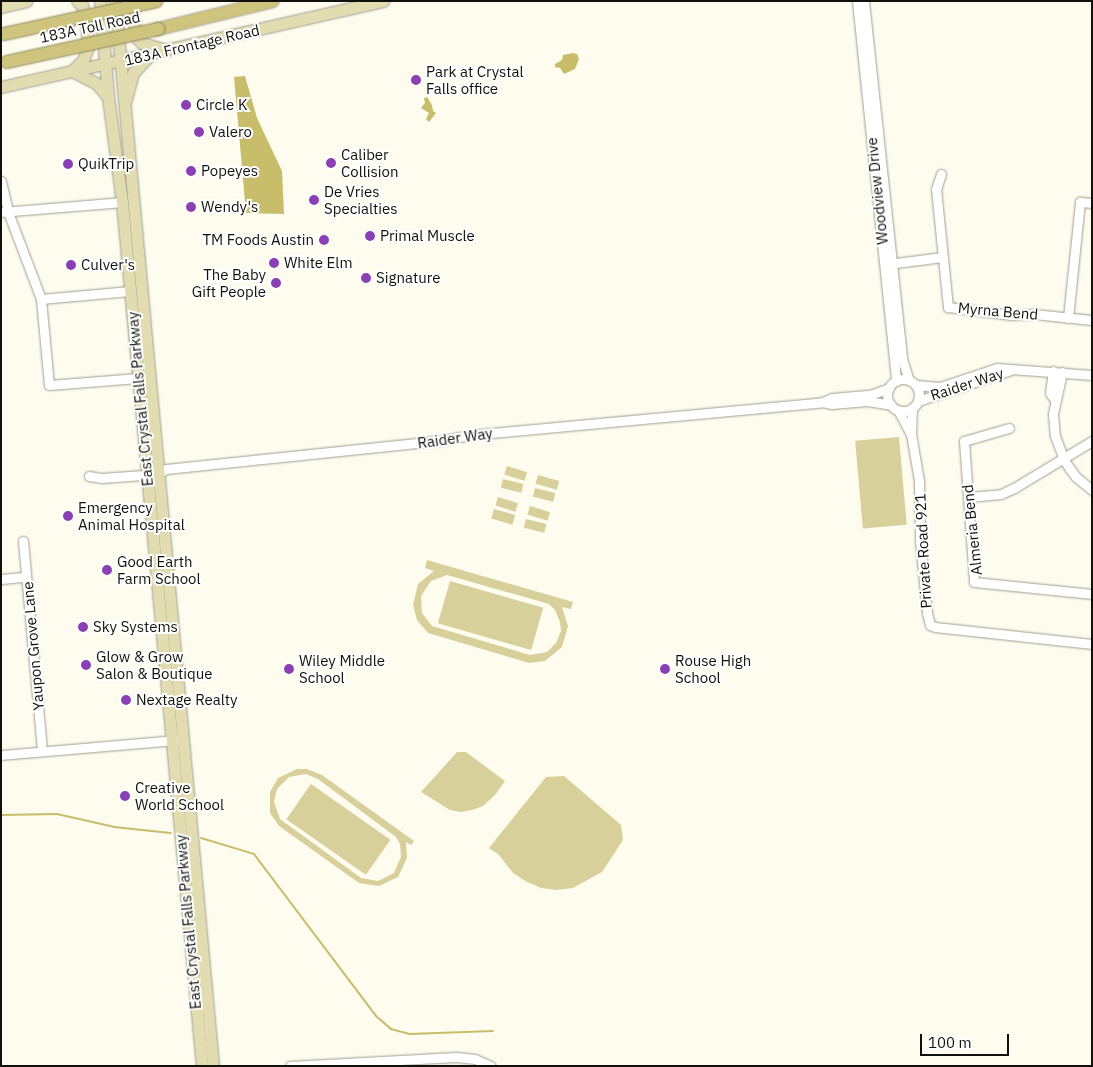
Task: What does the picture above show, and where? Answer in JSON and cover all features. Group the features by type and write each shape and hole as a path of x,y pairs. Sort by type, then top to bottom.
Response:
{"highway":[{"name":"183A Toll Road","path":"2,34 156,1"},
{"name":"183A Toll Road","path":"4,63 273,1"}],"main road":[{"path":"1,7 26,1"},
{"path":"78,1 82,5 86,20 88,47 83,60 72,71 97,84 108,97"},
{"name":"East Crystal Falls Parkway","path":"100,1 108,97 122,202 130,291 144,378"},
{"name":"East Crystal Falls Parkway","path":"116,1 124,110 142,290 144,378 164,610 177,740 195,871 213,1066"},
{"path":"131,1 136,37 142,43 169,50"},
{"name":"183A Frontage Road","path":"1,87 150,55 383,1"},
{"path":"124,110 133,73 150,55"},
{"path":"130,291 142,290"},
{"name":"East Crystal Falls Parkway","path":"177,740 183,875 202,1066"},
{"path":"183,875 195,871"}],"street":[{"name":"Woodview Drive","path":"857,1 902,359 912,382"},
{"name":"Woodview Drive","path":"864,1 889,264 896,381"},
{"name":"Myrna Bend","path":"941,174 936,189 948,307 1011,315 1092,320"},
{"path":"1,181 5,212 41,299 48,385 144,378"},
{"path":"5,212 122,202"},
{"path":"1068,318 1080,202 1092,203"},
{"path":"889,264 943,257"},
{"path":"41,299 130,291"},
{"name":"Raider Way","path":"912,382 940,386 997,368 1092,375"},
{"name":"Raider Way","path":"918,401 1015,368"},
{"path":"1057,372 1059,394 1055,400 1053,414 1055,436 1064,460 1076,477 1092,490"},
{"path":"896,381 912,382 918,401 912,408 895,408 888,398 889,388 896,381"},
{"name":"Raider Way","path":"823,402 832,398 870,395 889,388"},
{"name":"Raider Way","path":"89,476 101,478 152,474 166,469 439,441 470,435 823,402 832,404 867,401 895,408"},
{"name":"Private Road 921","path":"895,408 911,434"},
{"name":"Private Road 921","path":"912,408 911,434 919,482 920,541 927,613 930,625 1092,644"},
{"name":"Almeria Bend","path":"1009,428 964,441 974,582 1092,594"},
{"path":"968,497 1001,494 1064,460 1092,441"},
{"name":"Yaupon Grove Lane","path":"23,541 42,751"},
{"path":"1,579 26,577"},
{"path":"1,755 177,740"},
{"path":"290,1066 456,1056 475,1059 491,1066"}],"shaded area":[{"path":"577,54 579,59 575,69 564,74 560,68 555,67 555,64 562,60 563,55"},
{"path":"245,76 257,118 282,171 284,214 246,213 234,77"},
{"path":"427,97 433,111 436,113 429,122 426,119 429,113 421,108 425,103 424,98"},
{"path":"899,437 907,525 863,528 855,441"},
{"path":"507,466 527,472 524,481 504,475"},
{"path":"538,475 559,481 557,490 536,484"},
{"path":"503,479 523,484 521,493 501,488"},
{"path":"535,488 555,493 553,502 533,497"},
{"path":"498,497 518,503 515,512 495,506"},
{"path":"530,506 550,512 547,521 527,515"},
{"path":"494,509 515,515 512,525 491,519"},
{"path":"526,519 546,524 544,533 524,528"},
{"path":"427,560 573,602 571,609 562,607 568,626 562,647 545,661 529,663 428,633 417,620 413,605 418,584 434,571 425,568","holes":["447,575 549,604 555,610 560,622 561,631 556,643 547,652 530,655 432,626 422,613 421,596 431,581"]},
{"path":"450,581 543,608 531,650 438,623"},
{"path":"457,752 466,752 505,781 495,795 483,806 461,812 450,810 421,792"},
{"path":"297,769 307,769 322,775 414,841 411,845 406,842 407,858 398,877 379,886 359,883 279,826 270,813 270,792 278,778","holes":["306,774 318,779 396,837 400,844 401,857 394,873 378,881 361,878 280,819 274,802 277,789 289,777"]},
{"path":"564,776 621,825 623,840 602,872 573,888 556,890 541,888 513,873 499,855 489,848 546,777"},
{"path":"311,784 390,840 366,875 286,819"}],"waterway":[{"path":"1,815 57,814 114,827 171,833"},
{"path":"201,838 254,854 376,1016 391,1029 410,1034 493,1031"}],"place":[{"name":"Park at Crystal Falls office","path":"416,80"},
{"name":"Circle K","path":"186,105"},
{"name":"Valero","path":"199,132"},
{"name":"Caliber Collision","path":"331,163"},
{"name":"QuikTrip","path":"68,164"},
{"name":"Popeyes","path":"191,171"},
{"name":"De Vries Specialties","path":"314,200"},
{"name":"Wendy's","path":"191,207"},
{"name":"Primal Muscle","path":"370,236"},
{"name":"TM Foods Austin","path":"324,240"},
{"name":"White Elm","path":"274,263"},
{"name":"Culver's","path":"71,265"},
{"name":"Signature","path":"366,278"},
{"name":"The Baby Gift People","path":"276,283"},
{"name":"Emergency Animal Hospital","path":"68,516"},
{"name":"Good Earth Farm School","path":"107,570"},
{"name":"Sky Systems","path":"83,627"},
{"name":"Glow & Grow Salon & Boutique","path":"86,665"},
{"name":"Wiley Middle School","path":"289,669"},
{"name":"Rouse High School","path":"665,669"},
{"name":"Nextage Realty","path":"126,700"},
{"name":"Creative World School","path":"125,796"}]}
